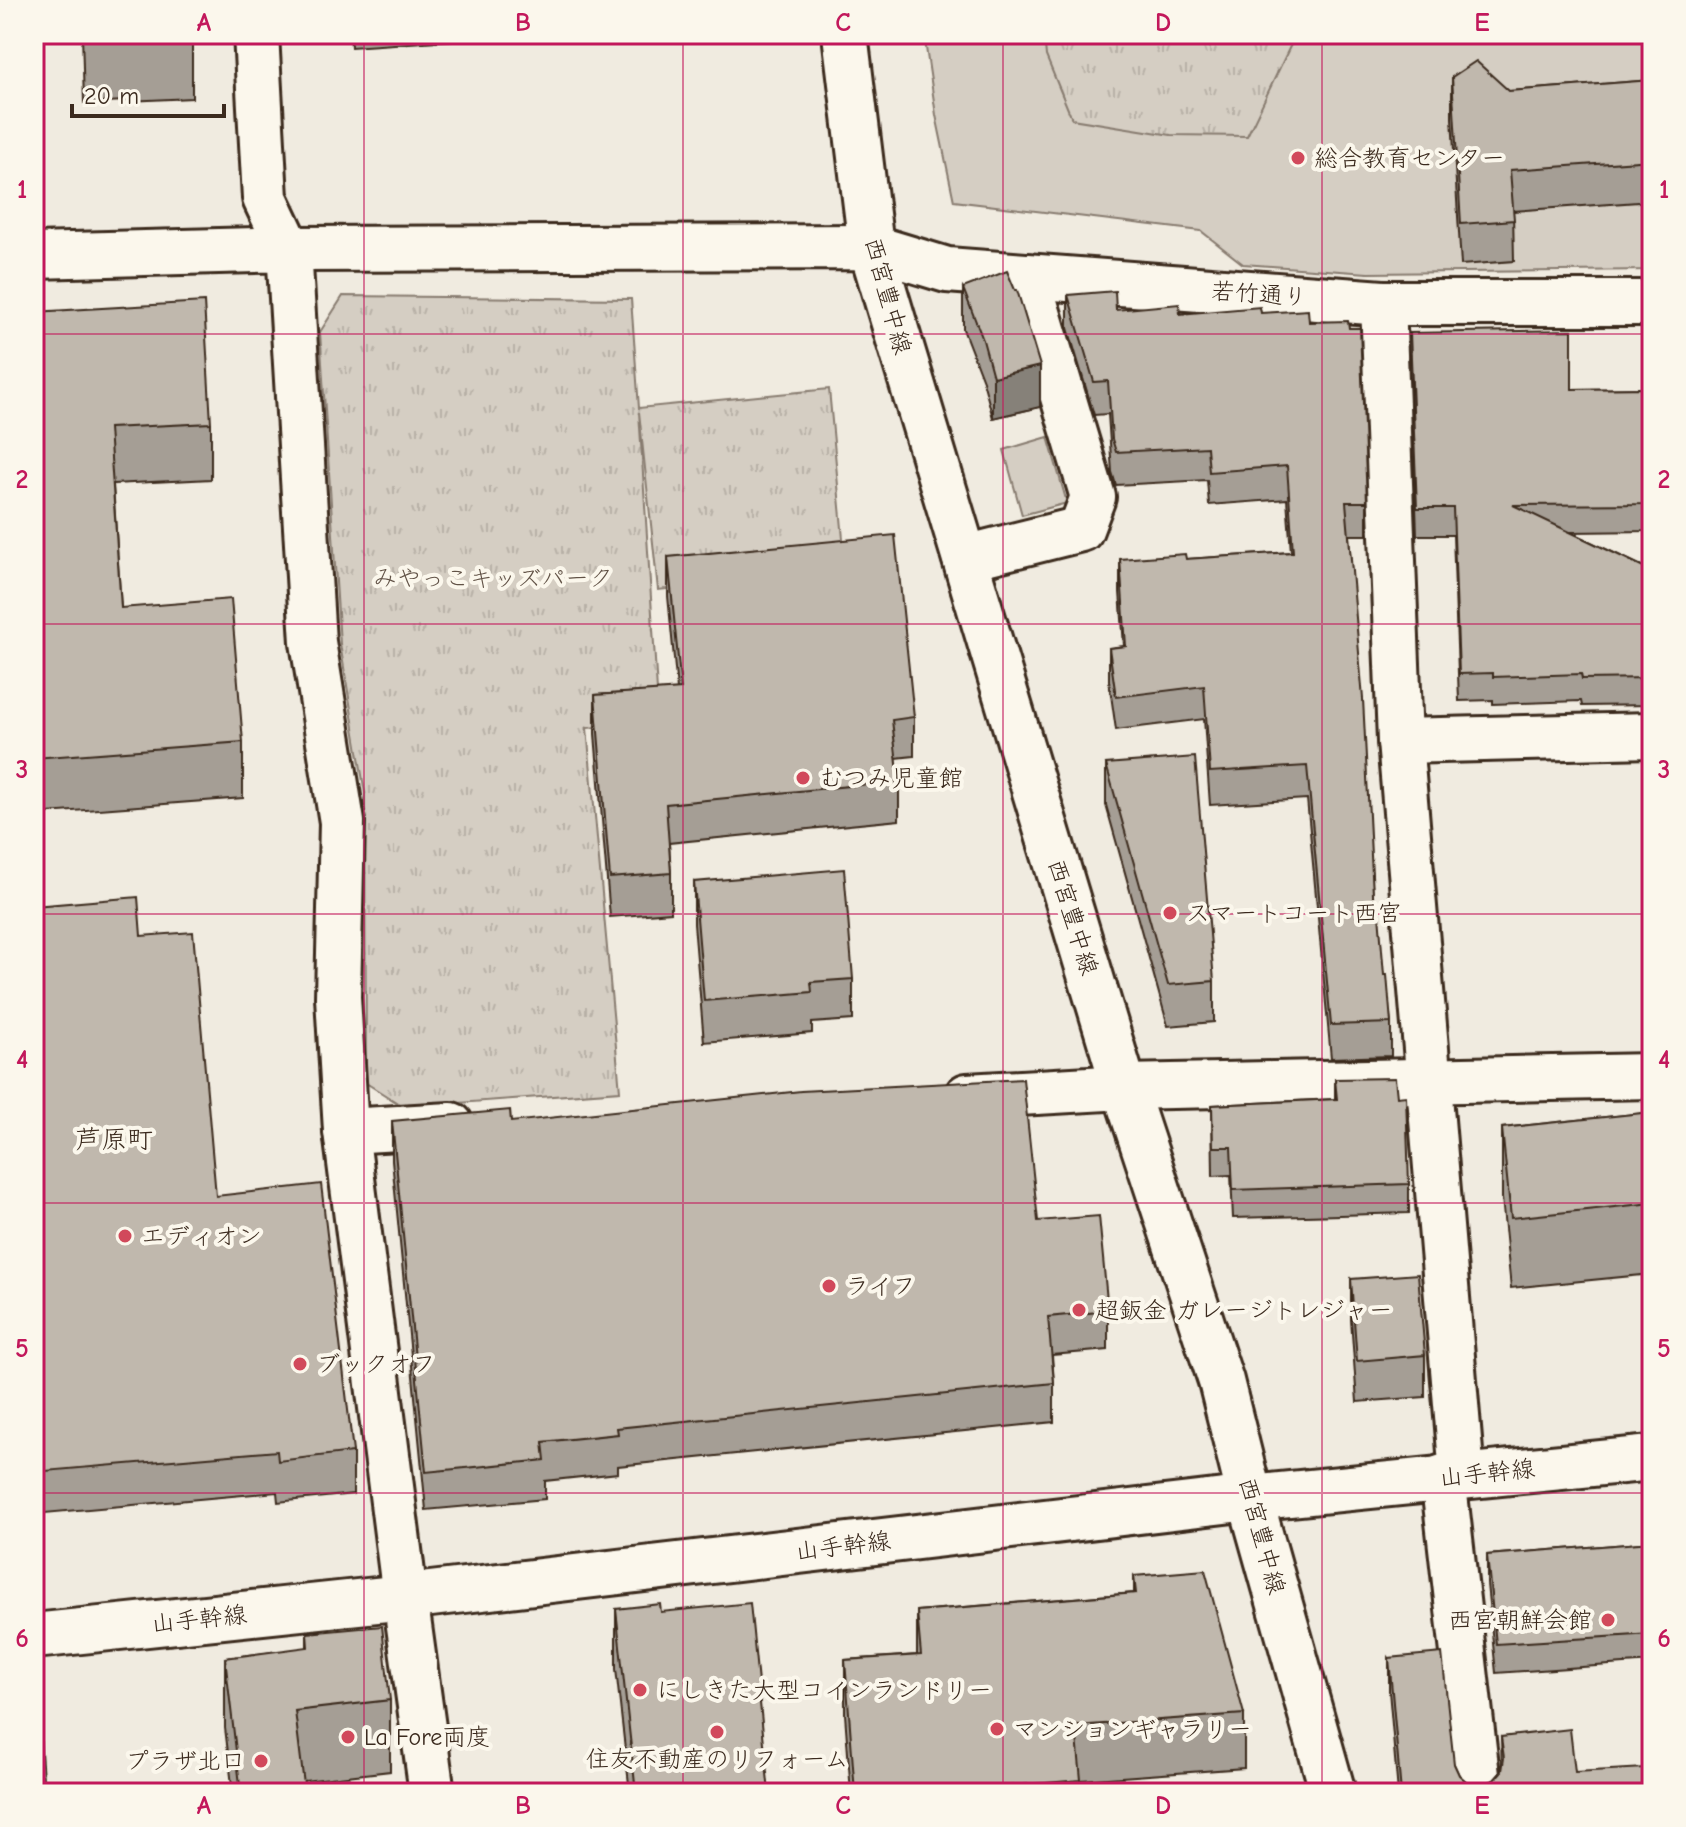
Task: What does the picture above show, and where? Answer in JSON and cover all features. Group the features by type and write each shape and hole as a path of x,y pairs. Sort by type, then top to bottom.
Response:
{"street":[{"path":"256,34 265,198 289,249 313,642 342,822 338,997 346,1131 432,1793"},
{"name":"西宮豊中線","path":"845,34 871,247 1124,1087 1221,1381 1250,1498 1333,1793"},
{"name":"若竹通り","path":"34,256 289,249 871,247 947,270 1383,303 1652,303"},
{"path":"965,558 1081,529 1093,497 1027,276"},
{"path":"1383,303 1400,741 1428,1082 1452,1476 1479,1793"},
{"path":"1400,741 1652,735"},
{"path":"933,1098 1124,1087 1652,1076"},
{"path":"346,1131 489,1123"},
{"name":"山手幹線","path":"34,1636 405,1597 1250,1498 1652,1458"}],"green space":[{"name":"総合教育センター","path":"924,34 1652,34 1652,270 1368,273 1243,264 1201,231 954,201 936,115"},
{"path":"1044,34 1296,34 1247,136 1171,135 1072,119 1046,56"},
{"name":"みやっこキッズパーク","path":"343,296 631,299 639,408 829,389 846,571 658,590 639,412 659,722 587,728 620,1091 404,1107 366,1083 365,793 340,644 320,332"},
{"path":"1048,437 1067,503 1022,515 1004,450"}],"building":[{"path":"1476,61 1509,91 1652,80 1652,160 1510,170 1514,220 1461,224 1452,77"},
{"path":"1007,271 1017,290 1040,366 993,377 963,288"},
{"path":"1115,291 1116,310 1179,304 1180,314 1260,307 1261,313 1308,310 1309,322 1348,321 1349,328 1360,328 1367,502 1346,502 1363,699 1374,914 1379,914 1391,1023 1331,1025 1307,766 1210,772 1204,686 1116,697 1109,648 1126,646 1120,559 1185,554 1186,559 1293,552 1287,466 1209,472 1207,447 1116,452 1112,439 1108,381 1094,382 1068,295"},
{"path":"204,302 211,423 109,428 121,608 231,599 243,742 34,758 34,312"},
{"path":"1572,330 1572,389 1652,388 1652,504 1513,505 1652,571 1652,678 1582,679 1581,674 1493,677 1493,673 1459,674 1453,508 1417,508 1410,333"},
{"path":"895,535 914,717 892,720 899,781 666,804 671,873 610,878 595,695 681,689 668,557"},
{"name":"スマートコート西宮","path":"1195,757 1214,981 1168,985 1106,764"},
{"path":"844,869 853,979 811,982 812,992 704,1001 694,882"},
{"name":"エディオン","path":"138,897 141,936 193,932 216,1196 321,1184 353,1452 278,1461 277,1451 34,1472 34,906"},
{"path":"1395,1078 1397,1097 1406,1096 1409,1184 1233,1190 1231,1147 1213,1147 1212,1105 1337,1099 1335,1079"},
{"path":"1023,1079 1038,1221 1099,1216 1108,1311 1048,1317 1054,1383 617,1428 618,1434 543,1442 545,1460 426,1472 392,1121 510,1110 511,1122 801,1091"},
{"path":"1652,1112 1652,1203 1511,1218 1502,1128"},
{"path":"1418,1274 1425,1355 1357,1361 1351,1279"},
{"path":"1652,1542 1652,1634 1496,1644 1487,1555"},
{"path":"1205,1570 1244,1714 1076,1726 1081,1780 927,1793 855,1793 845,1660 921,1655 917,1611 1136,1593 1134,1576"},
{"path":"750,1603 769,1793 636,1793 616,1609 660,1604 661,1612"},
{"path":"382,1626 390,1700 295,1711 305,1793 241,1793 225,1658 308,1647 307,1633"},
{"path":"1442,1653 1454,1764 1459,1775 1468,1783 1483,1785 1494,1780 1502,1771 1501,1737 1570,1729 1575,1772 1645,1768 1646,1793 1401,1793 1389,1658"},
{"path":"34,1723 39,1723 44,1793 34,1793"}],"place":[{"name":"総合教育センター","path":"1298,158"},
{"name":"むつみ児童館","path":"803,778"},
{"name":"スマートコート西宮","path":"1170,913"},
{"name":"エディオン","path":"125,1236"},
{"name":"ライフ","path":"829,1286"},
{"name":"超鈑金 ガレージトレジャー","path":"1079,1310"},
{"name":"ブックオフ","path":"300,1364"},
{"name":"西宮朝鮮会館","path":"1608,1620"},
{"name":"にしきた大型コインランドリー","path":"640,1690"},
{"name":"マンションギャラリー","path":"997,1729"},
{"name":"住友不動産のリフォーム","path":"717,1732"},
{"name":"La Fore両度","path":"348,1737"},
{"name":"プラザ北口","path":"261,1761"}],"district":[{"name":"芦原町","path":"114,1140"}]}
